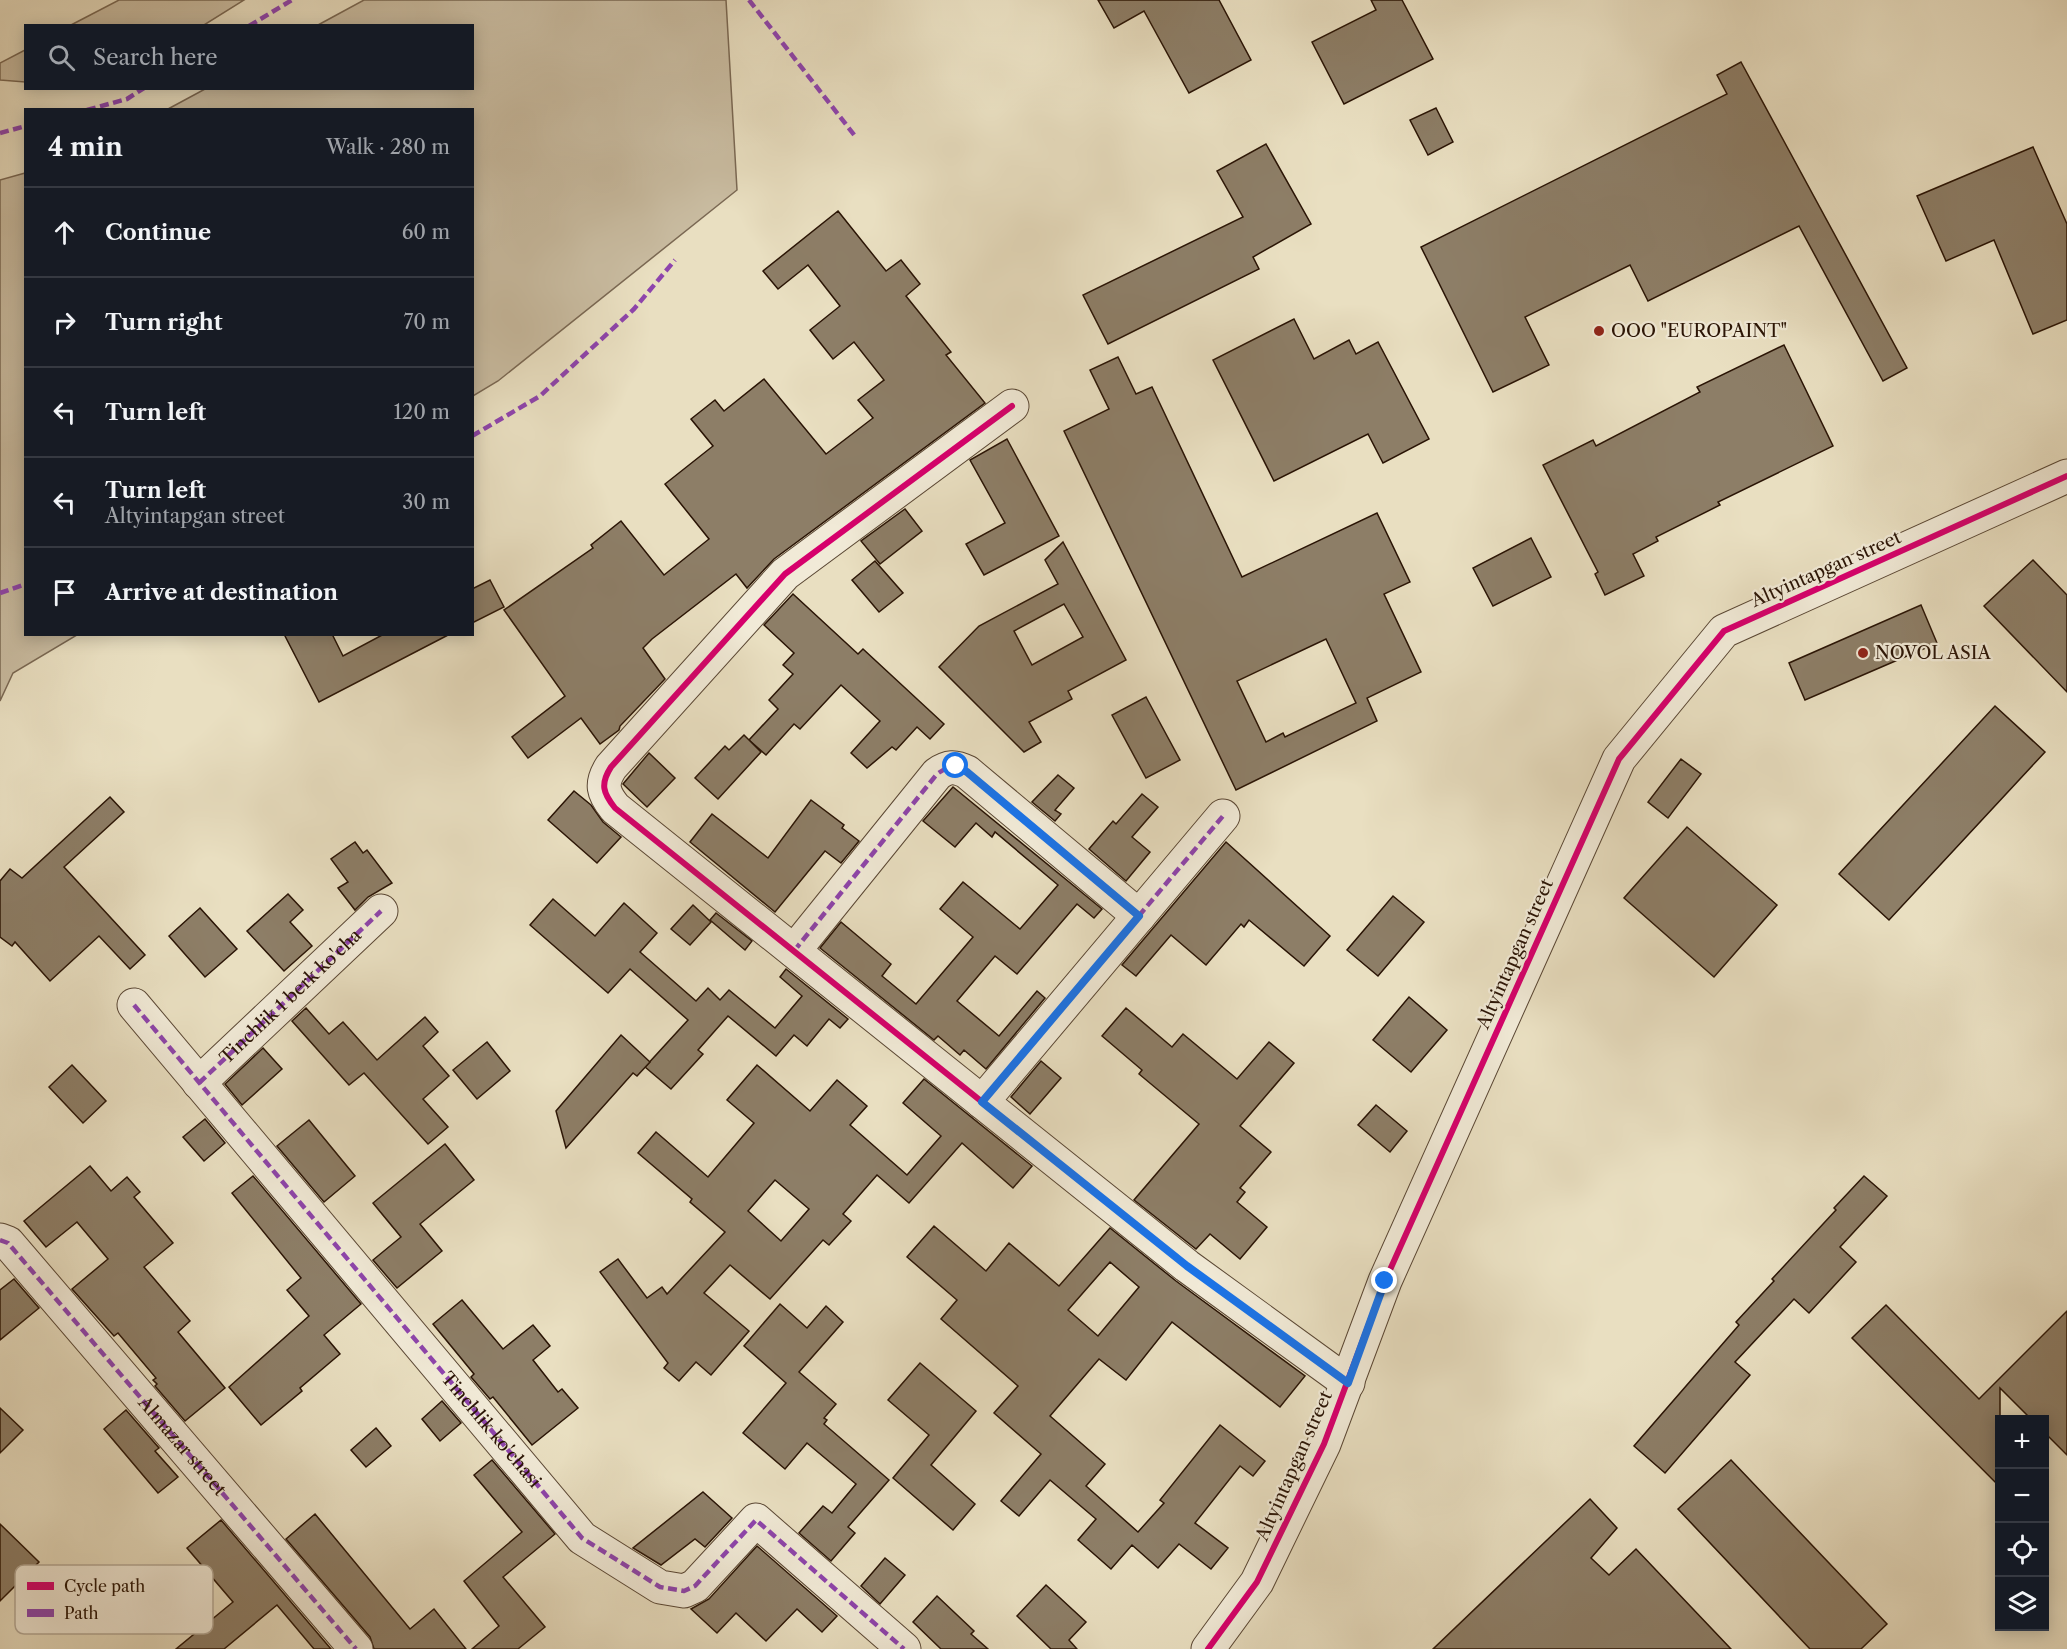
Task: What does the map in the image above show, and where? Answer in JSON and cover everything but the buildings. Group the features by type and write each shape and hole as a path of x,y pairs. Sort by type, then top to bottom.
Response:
{"street":[{"path":"1012,406 784,574 611,767 603,780 604,794 615,808 1187,1266 1348,1383"},
{"name":"Altyintapgan street","path":"1208,1649 1257,1582 1324,1444 1385,1281 1619,759 1724,631 2067,476"},
{"path":"794,951 937,774 945,768 956,766 967,772 1139,916"},
{"path":"982,1102 1223,816"},
{"name":"Tinchlik 1 berk ko'cha","path":"199,1083 381,911"},
{"name":"Tinchlik ko'chasi","path":"134,1005 582,1538 660,1587 684,1591 695,1586 756,1520 904,1649"},
{"name":"Almazar street","path":"4,1242 357,1649"}],"shaded area":[{"path":"119,0 244,0 206,24 73,24"},
{"path":"364,0 726,0 737,190 498,381 474,395 474,108 170,108 203,90 474,90 474,24 320,24"},
{"path":"24,51 24,82 0,80 0,63"},
{"path":"24,173 24,636 75,636 13,673 0,701 0,180"}],"marked path":[{"path":"252,24 292,0"},
{"path":"749,0 855,136"},
{"path":"94,108 127,99 141,90"},
{"path":"0,133 24,127"},
{"path":"474,435 540,396 634,309 675,260"},
{"path":"0,593 24,585"},
{"path":"794,951 937,774 952,768 967,772 1139,916"},
{"path":"982,1102 1223,816"},
{"path":"199,1083 381,911"},
{"path":"134,1005 582,1538 660,1587 684,1591 695,1586 756,1520 904,1649"},
{"path":"0,1240 8,1243 356,1649"}],"cycle path":[{"path":"1012,406 785,574 611,767 605,778 604,788 615,808 1187,1266 1348,1383"},
{"path":"1208,1649 1257,1582 1324,1444 1385,1281 1619,759 1724,631 2067,476"}],"place":[{"name":"OOO \"EUROPAINT\"","path":"1599,331"},
{"name":"NOVOL ASIA","path":"1863,653"}],"route":[{"path":"956,766 967,772 1139,916 982,1102 1187,1266 1348,1383 1385,1281"}]}
